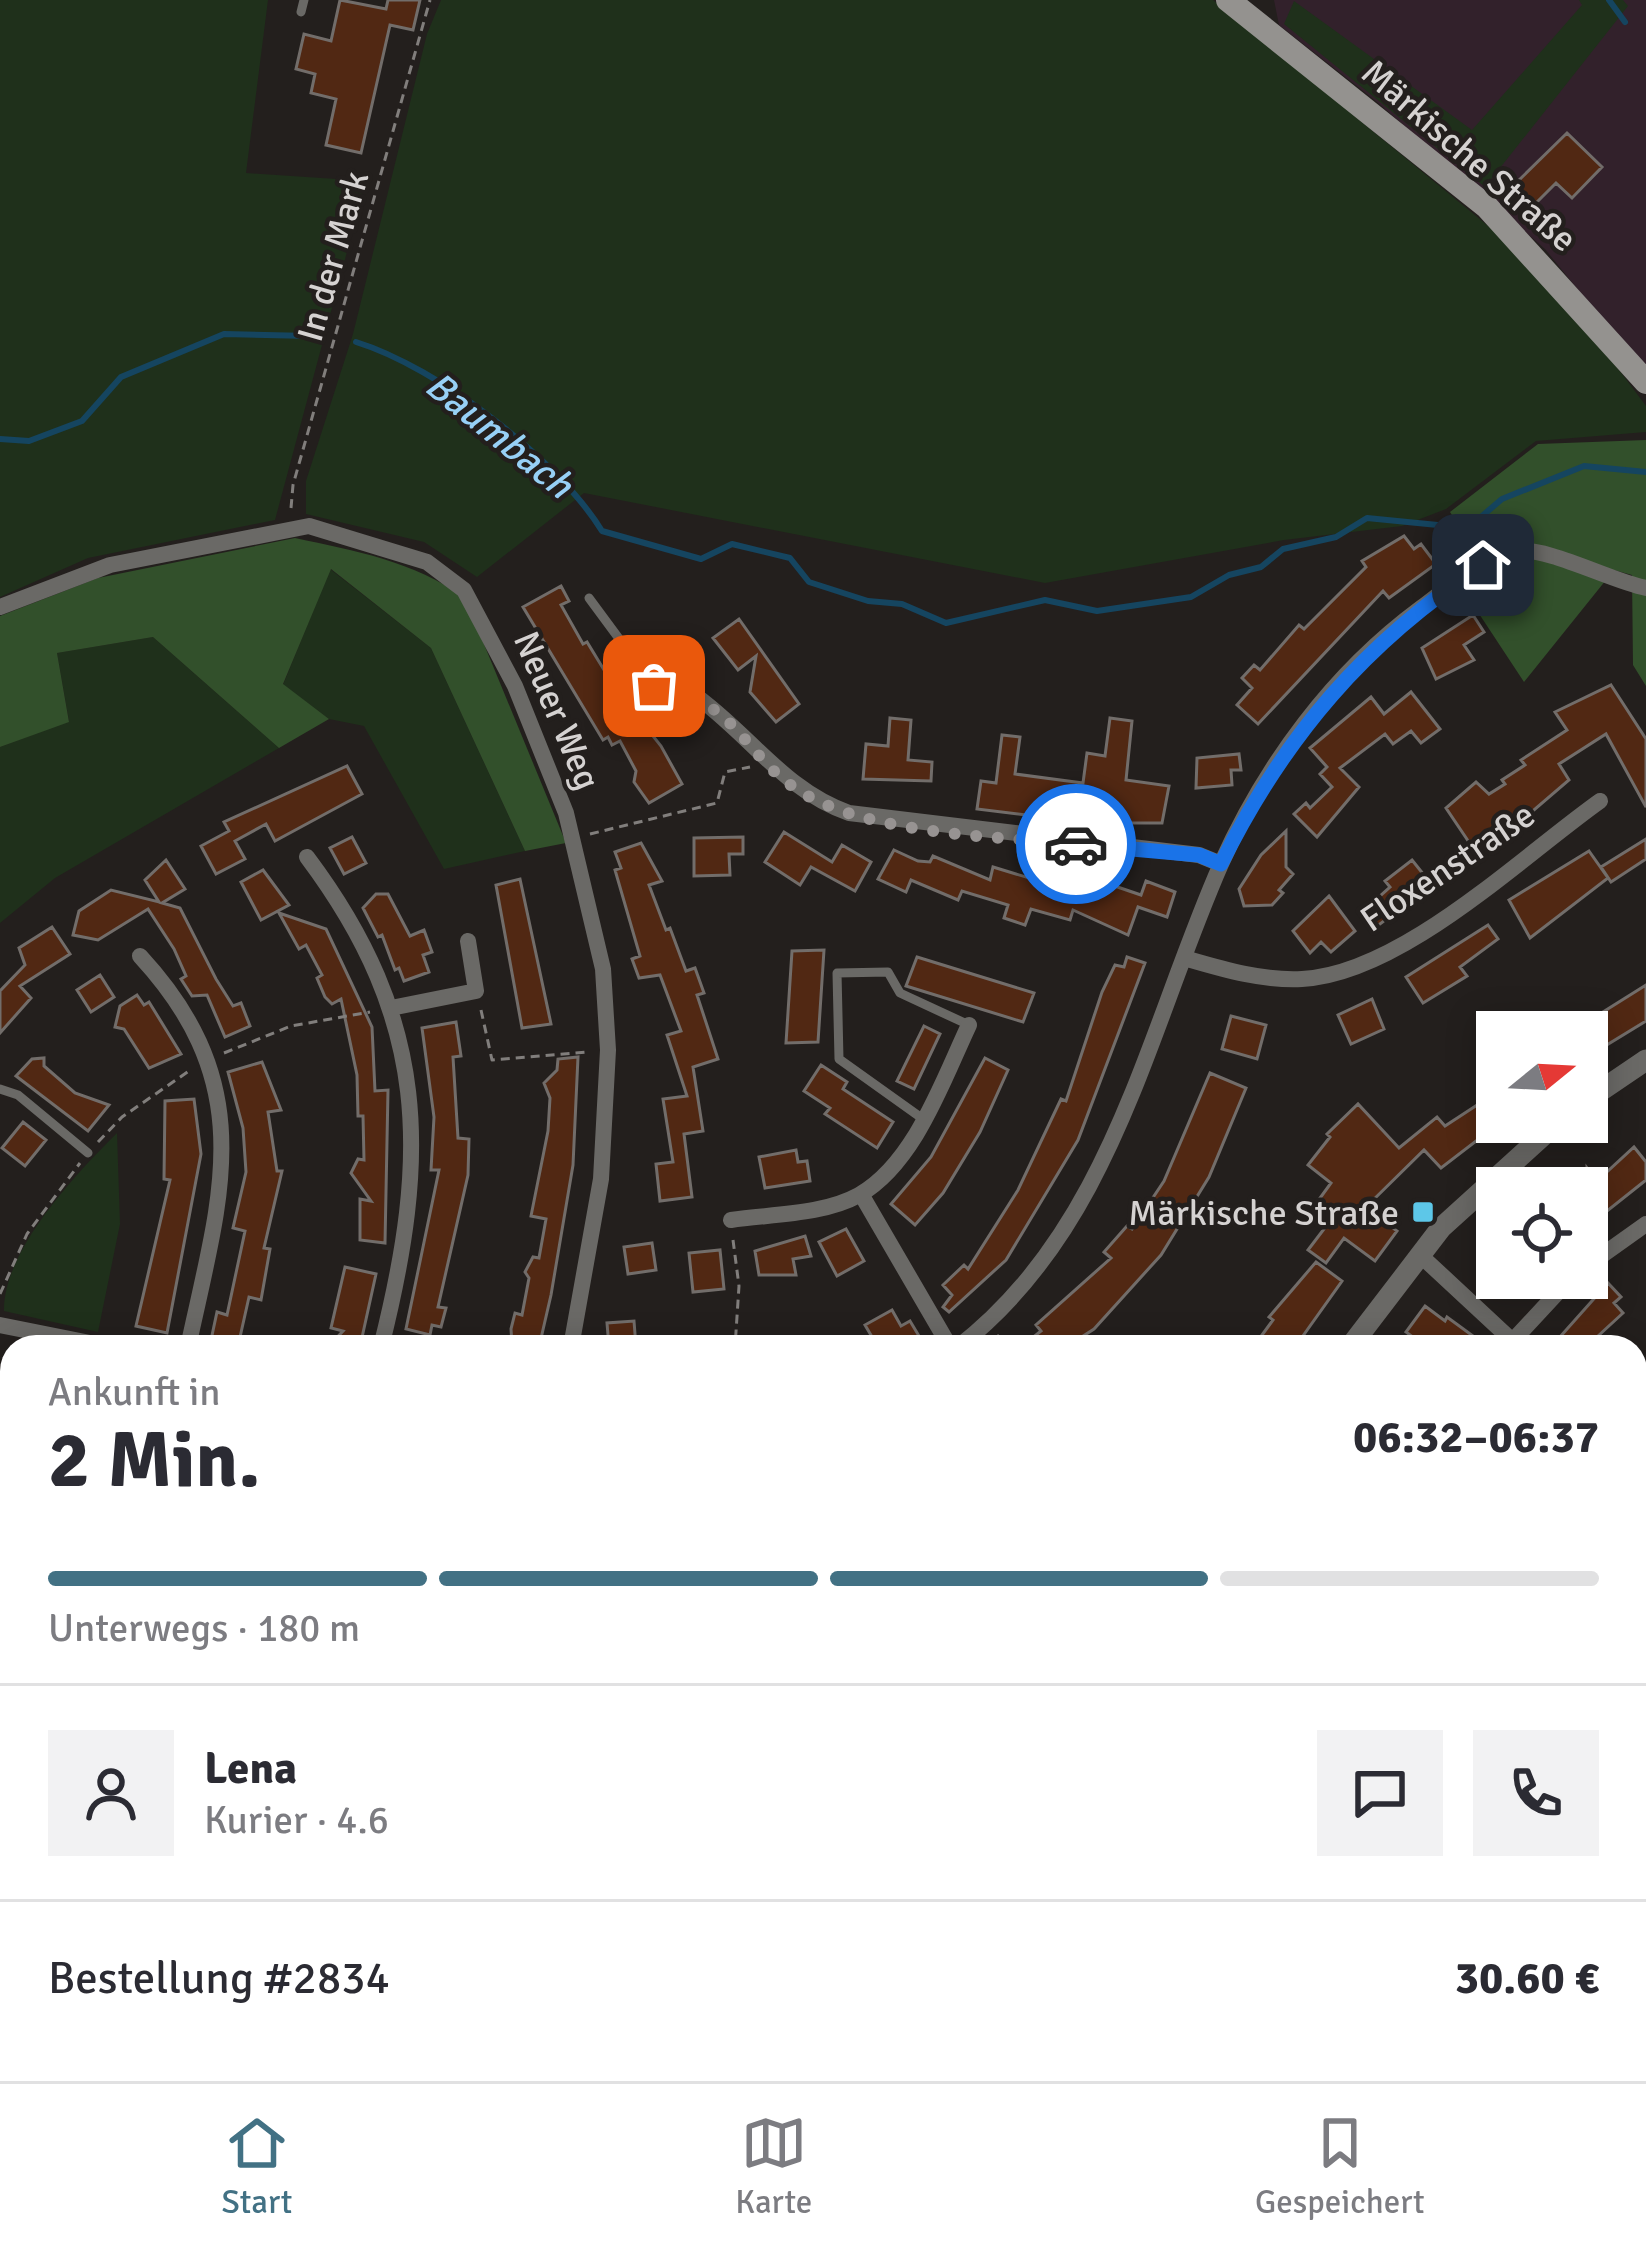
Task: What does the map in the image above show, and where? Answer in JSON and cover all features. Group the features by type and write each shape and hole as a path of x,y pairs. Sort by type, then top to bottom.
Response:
{"main road":[{"name":"Märkische Straße","path":"1238,3 1487,207 1646,382"}],"street":[{"name":"Neuer Weg","path":"0,607 110,565 290,527 330,528 386,545 448,573 464,590 537,736 574,837 602,969 608,1050 601,1179 573,1335"},
{"path":"969,1335 1012,1301 1061,1237 1124,1117 1221,864 1277,760 1371,649 1483,565 1514,551 1539,553 1646,588"},
{"path":"692,693 736,724 801,792 849,813 1199,855 1221,864"},
{"name":"Floxenstraße","path":"1184,958 1234,972 1304,980 1357,965 1441,918 1600,801"},
{"path":"308,857 361,938 391,1008 410,1095 414,1190 384,1335"},
{"path":"391,1008 476,991 468,941"},
{"path":"140,956 163,980 206,1060 222,1120 225,1162 190,1335"},
{"path":"731,1220 832,1204 862,1194 904,1150 970,1025"},
{"path":"1608,1086 1646,1060"},
{"path":"1359,1335 1419,1254 1492,1178 1533,1143"},
{"path":"862,1194 947,1335"},
{"path":"1608,1251 1646,1224"},
{"path":"1419,1254 1504,1335"},
{"path":"1521,1335 1552,1299"},
{"path":"0,1325 46,1335"}],"lane":[{"path":"589,598 654,686 692,693"},
{"path":"923,1119 839,1059 837,973 888,972 900,993 970,1025"},
{"path":"0,1089 18,1095 88,1153"}],"path":[{"name":"In der Mark","path":"290,527 293,485 430,0"},
{"path":"574,837 717,803 724,772 769,762"},
{"path":"476,991 492,1060 608,1050"},
{"path":"0,1294 27,1234 88,1153 122,1117 206,1060 291,1026 391,1008"},
{"path":"731,1220 739,1286 736,1335"}],"shaded area":[{"path":"1274,0 1646,0 1646,374 1545,249 1377,102 1279,25"}],"green space":[{"path":"0,0 268,0 246,173 366,181 275,520 88,558 0,597"},
{"path":"441,0 1213,0 1504,239 1587,327 1646,406 1646,432 1536,441 1446,509 1402,526 1284,540 1045,583 584,493 477,577 424,542 306,514 306,481 353,334 427,34"},
{"path":"1579,0 1623,0 1628,6 1485,187 1284,24 1294,1 1472,130 1582,5"},
{"path":"1646,440 1646,686 1633,665 1632,575 1614,570 1524,682 1468,597 1523,559 1499,526 1469,542 1450,512 1538,444"},
{"path":"295,538 404,566 465,598 566,843 525,851 431,648 331,569 283,684 329,719 279,748 153,637 57,653 69,722 0,747 0,616 98,578"},
{"path":"330,569 431,648 525,851 444,869 364,726 329,719 283,685"},
{"path":"153,637 279,748 55,878 0,923 0,747 69,721 57,653"},
{"path":"117,1133 120,1224 98,1332 4,1311 7,1287 29,1238 63,1191"}],"building":[{"path":"340,0 386,9 388,0 420,0 413,30 390,25 361,153 326,145 336,99 311,93 315,74 296,69 304,34 331,41"},
{"path":"1567,133 1602,167 1572,198 1556,183 1535,204 1514,185"},
{"path":"1404,536 1414,549 1421,544 1436,564 1389,598 1383,591 1258,724 1237,705 1252,688 1242,678 1254,665 1260,670 1299,625 1304,629 1366,567 1362,561"},
{"path":"561,586 569,601 561,605 583,644 587,642 640,729 645,726 661,746 682,784 649,803 634,782 636,771 620,741 612,745 608,737 603,740 523,607"},
{"path":"1473,615 1484,632 1464,645 1474,660 1436,679 1422,648"},
{"path":"739,619 799,704 776,722 750,692 756,656 738,670 713,638"},
{"path":"1611,685 1646,739 1646,807 1606,734 1559,764 1569,780 1479,857 1446,808 1476,782 1489,794 1505,784 1502,780 1525,765 1521,760 1567,730 1555,712"},
{"path":"1411,692 1440,729 1421,743 1411,731 1393,744 1385,734 1340,768 1359,787 1317,837 1294,814 1306,803 1310,808 1332,787 1320,774 1327,767 1310,748 1371,697 1384,714"},
{"path":"890,718 911,720 908,760 932,762 931,781 863,779 866,744 888,746"},
{"path":"1110,718 1132,721 1126,780 1169,786 1162,823 1110,823 1112,808 1071,803 1069,820 977,809 981,781 996,783 1002,735 1020,737 1015,774 1083,783 1087,753 1105,756"},
{"path":"1239,754 1241,770 1231,770 1232,785 1196,788 1197,758"},
{"path":"347,766 362,794 275,841 266,824 235,841 245,859 216,874 201,846 229,831 224,822"},
{"path":"1286,831 1286,867 1293,874 1279,890 1283,893 1272,905 1244,906 1239,889 1261,855"},
{"path":"784,832 832,862 842,845 871,862 855,891 811,867 800,885 765,862"},
{"path":"352,837 366,863 344,874 330,848"},
{"path":"743,837 743,854 729,854 730,875 694,876 694,838"},
{"path":"1646,839 1646,859 1611,882 1601,867"},
{"path":"641,843 662,881 649,885 666,930 670,928 686,971 695,968 704,993 697,995 718,1059 693,1067 703,1131 684,1134 692,1197 660,1201 656,1164 673,1162 663,1099 687,1096 667,1035 681,1031 660,975 639,978 632,959 640,956 615,870 621,868 615,852"},
{"path":"894,850 918,861 930,862 933,856 990,880 993,867 1039,881 1042,873 1090,890 1094,879 1141,895 1146,881 1175,892 1167,917 1138,907 1128,935 1073,910 1070,920 1031,909 1025,925 1004,918 1008,905 962,891 958,900 911,880 906,892 878,879"},
{"path":"1589,851 1608,878 1530,938 1509,900"},
{"path":"166,860 185,889 162,903 180,908 216,979 233,1006 241,1003 250,1026 225,1037 207,995 192,996 181,979 186,976 174,949 148,909 98,940 73,935 79,911 111,890 159,902 145,880"},
{"path":"1412,860 1432,885 1372,930 1360,914 1390,887 1385,881"},
{"path":"263,870 289,905 261,920 241,882"},
{"path":"520,879 551,1024 522,1028 496,885"},
{"path":"376,894 388,894 410,936 424,930 432,952 423,955 429,972 404,981 399,968 395,970 382,935 378,937 363,908"},
{"path":"1329,896 1355,931 1331,952 1321,942 1310,953 1293,931"},
{"path":"279,913 326,929 372,1027 375,1091 388,1090 385,1243 360,1240 360,1199 371,1201 351,1173 358,1159 364,1160 363,1116 358,1116 357,1075 341,999 332,1004 325,997 317,978 322,975 306,945 299,949"},
{"path":"1488,925 1498,939 1460,967 1467,976 1423,1003 1406,977"},
{"path":"52,927 70,954 20,986 31,998 0,1033 0,991 25,965 19,948"},
{"path":"824,950 818,1042 786,1043 792,951"},
{"path":"917,957 1034,993 1023,1022 906,986"},
{"path":"1127,957 1145,963 1078,1140 1006,1260 949,1312 943,1307 952,1295 943,1285 964,1265 968,1269 1018,1190 1061,1099 1066,1101 1102,992 1115,965 1124,967"},
{"path":"100,975 114,997 91,1012 77,990"},
{"path":"1646,985 1646,1021 1608,1044 1605,1011"},
{"path":"137,995 144,1005 149,1002 181,1054 149,1068 124,1029 115,1027 120,1006"},
{"path":"1372,999 1384,1029 1351,1044 1338,1015"},
{"path":"1231,1016 1266,1025 1257,1059 1222,1049"},
{"path":"456,1022 461,1056 453,1057 458,1138 469,1139 468,1175 438,1307 446,1308 441,1327 432,1325 430,1335 406,1329 439,1170 431,1170 434,1117 422,1028"},
{"path":"924,1026 940,1034 914,1089 897,1081"},
{"path":"578,1057 573,1165 542,1335 511,1335 515,1313 522,1315 529,1278 525,1272 533,1257 539,1258 546,1219 531,1216 548,1131 550,1098 544,1083 557,1070 558,1059"},
{"path":"44,1058 44,1066 75,1093 109,1105 88,1131 16,1076 32,1059"},
{"path":"985,1058 1008,1070 980,1132 943,1193 915,1225 891,1204 931,1157"},
{"path":"262,1062 281,1110 268,1112 277,1171 282,1171 264,1248 270,1249 261,1300 249,1297 240,1335 212,1335 217,1312 227,1315 245,1231 233,1228 246,1172 243,1128 228,1072"},
{"path":"821,1065 847,1082 843,1089 893,1122 877,1148 825,1114 830,1108 804,1091"},
{"path":"1210,1073 1246,1088 1209,1177 1161,1255 1085,1335 1036,1335 1041,1331 1036,1325 1111,1258 1104,1252 1127,1226 1132,1229 1164,1181"},
{"path":"194,1099 201,1154 167,1333 136,1326 170,1180 164,1179 165,1101"},
{"path":"1358,1104 1399,1148 1437,1117 1445,1126 1476,1106 1476,1141 1441,1168 1424,1150 1366,1207 1397,1231 1375,1261 1344,1238 1326,1263 1308,1250 1324,1229 1307,1216 1331,1183 1308,1165 1330,1137 1327,1134"},
{"path":"23,1122 46,1140 25,1166 2,1148"},
{"path":"1634,1147 1646,1162 1646,1180 1608,1210 1608,1171"},
{"path":"796,1150 798,1162 807,1161 810,1181 765,1188 759,1157"},
{"path":"846,1229 864,1261 837,1276 819,1242"},
{"path":"805,1236 811,1256 793,1259 796,1275 759,1275 755,1251"},
{"path":"652,1243 656,1270 628,1274 624,1247"},
{"path":"720,1250 724,1289 693,1292 689,1253"},
{"path":"1316,1262 1342,1281 1304,1335 1262,1335 1273,1320 1269,1317"},
{"path":"345,1267 376,1274 363,1335 339,1335 343,1331 331,1328"},
{"path":"1608,1283 1621,1297 1614,1303 1623,1313 1599,1335 1562,1335 1594,1299 1608,1299"},
{"path":"1425,1306 1472,1335 1410,1335 1406,1332"},
{"path":"892,1310 901,1326 910,1321 918,1335 871,1335 865,1325"},
{"path":"634,1321 635,1335 608,1335 607,1323"}],"waterway":[{"path":"1609,0 1625,22"},
{"name":"Baumbach","path":"0,439 29,441 82,421 121,377 224,334 311,336"},
{"name":"Baumbach","path":"356,342 422,372 493,419 556,475 602,531 701,559 732,544 790,558 809,582 868,601 902,604 946,623 1045,600 1097,611 1191,597 1229,575 1261,567 1283,549 1336,537 1367,518 1468,528 1502,499 1584,466 1646,472"}],"way so far":[{"path":"654,686 692,693 736,724 784,778 821,803 896,823 1076,844"}],"place":[{"name":"Märkische Straße","path":"1423,1212"}],"route":[{"path":"1076,844 1199,855 1221,864 1277,760 1337,684 1414,613 1483,565"}]}
